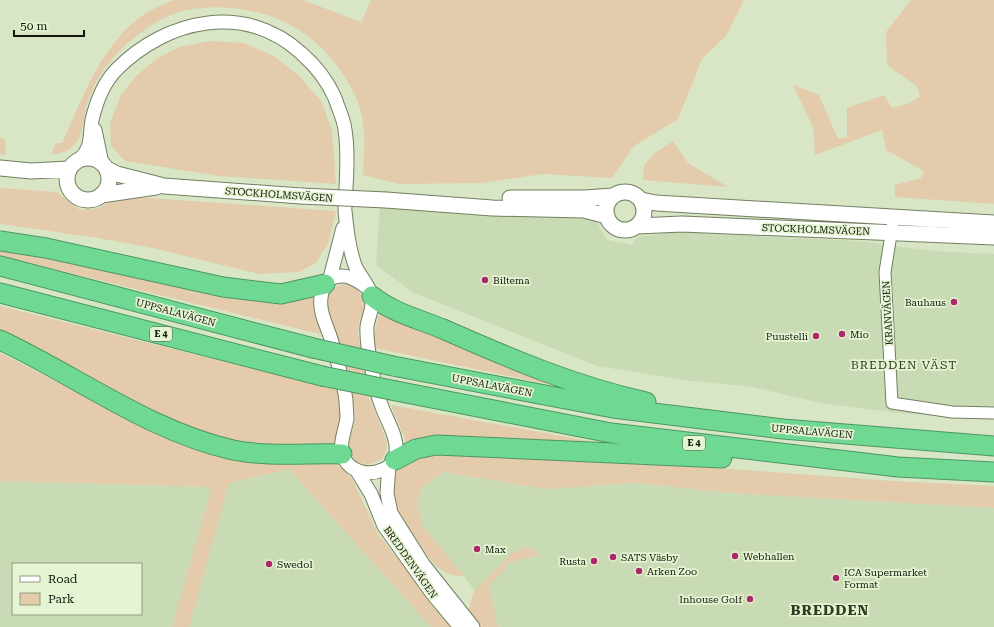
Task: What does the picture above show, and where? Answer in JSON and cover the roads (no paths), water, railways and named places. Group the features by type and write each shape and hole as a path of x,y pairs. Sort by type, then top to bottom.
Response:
{"highway":[{"path":"0,240 46,248 223,287 281,294 328,281"},
{"name":"UPPSALAVÄGEN","path":"0,266 313,348 393,366 613,408 783,430 994,446"},
{"path":"370,292 383,305 399,313 422,320 529,367 617,395 654,403 951,443"},
{"name":"E 4","path":"0,293 322,376 611,433 898,467 994,472"},
{"path":"0,340 188,437 233,450 263,454 342,454"},
{"path":"392,463 416,449 436,445 461,445 898,467"}],"main road":[{"path":"0,168 31,171 62,182 81,198 95,199 101,195 108,183 104,166 96,159 87,158 75,164 31,171"},
{"path":"69,189 67,182 75,164"},
{"name":"STOCKHOLMSVÄGEN","path":"104,166 117,174 164,186 492,208 584,210 606,216 611,224 620,230 629,230 638,226 682,224 994,237"},
{"name":"STOCKHOLMSVÄGEN","path":"101,195 164,186"},
{"name":"STOCKHOLMSVÄGEN","path":"390,200 585,198 613,196 622,192 628,192 641,200 656,203 994,223"},
{"path":"606,216 607,205 613,196"},
{"path":"638,226 644,214 641,200"}],"street":[{"path":"75,164 89,148 92,120 100,94 115,70 132,55 153,40 178,28 208,22 238,22 268,30 293,46 317,67 334,97 345,129 345,211 341,242 321,298 322,314 339,368 346,401 347,418 342,438 342,454"},
{"path":"92,120 104,166"},
{"path":"345,211 356,267 370,292"},
{"name":"KRANVÄGEN","path":"894,216 885,272 892,403 952,412 994,413"},
{"path":"328,281 340,275 354,278 370,292"},
{"name":"BREDDENVÄGEN","path":"370,292 372,303 367,327 367,342 381,406 396,442 387,493 391,513 423,564 472,627"},
{"name":"BREDDENVÄGEN","path":"342,454 346,462 357,471 371,494 384,526 431,592 460,627"},
{"path":"357,471 375,472 392,463"}],"place":[{"name":"Biltema","path":"485,280"},
{"name":"Bauhaus","path":"954,302"},
{"name":"Mio","path":"842,334"},
{"name":"Puustelli","path":"816,336"},
{"name":"Max","path":"477,549"},
{"name":"Webhallen","path":"735,556"},
{"name":"SATS Väsby","path":"613,557"},
{"name":"Rusta","path":"594,561"},
{"name":"Swedol","path":"269,564"},
{"name":"Arken Zoo","path":"639,571"},
{"name":"ICA Supermarket Format","path":"836,578"},
{"name":"Inhouse Golf","path":"750,599"}],"district":[{"name":"BREDDEN VÄST","path":"904,365"},
{"name":"BREDDEN","path":"830,610"}]}
